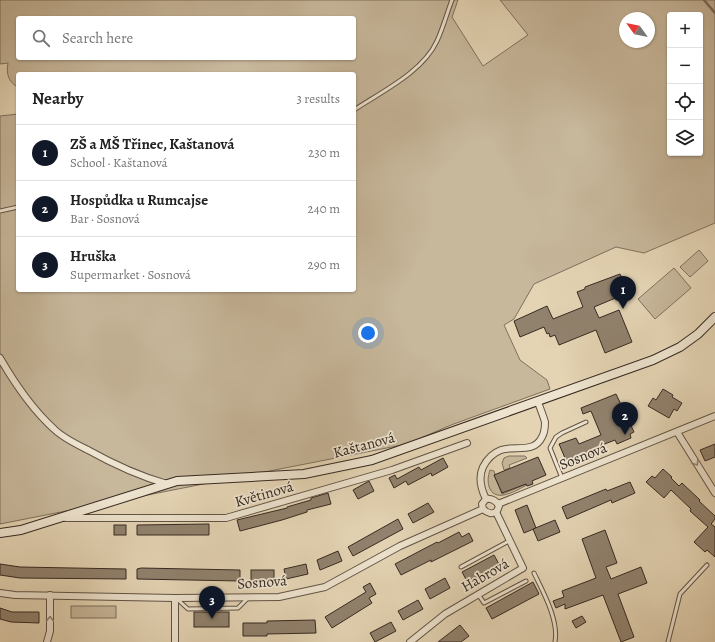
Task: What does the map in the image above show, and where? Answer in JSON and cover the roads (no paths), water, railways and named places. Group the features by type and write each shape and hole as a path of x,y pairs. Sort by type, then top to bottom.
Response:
{"street":[{"name":"Kaštanová","path":"0,533 21,530 177,481 304,474 372,460 653,360 680,347 698,334 715,317"},
{"path":"0,358 27,400 55,430 78,445 107,460 135,473 167,484"},
{"path":"486,499 482,490 480,478 483,468 489,458 501,450 532,447 538,443 543,436 545,424 538,402"},
{"name":"Sosnová","path":"498,504 715,416"},
{"path":"677,432 715,493"},
{"name":"Květinová","path":"60,518 226,518 406,466 467,443"},
{"path":"486,499 495,501 498,504 498,510 496,512 490,513 483,509 482,504 486,499"},
{"name":"Sosnová","path":"0,593 15,595 175,598 279,597 325,587 400,546 483,509"},
{"name":"Habrová","path":"410,642 445,614 523,568 496,512"},
{"path":"47,642 50,632 50,595"},
{"path":"175,598 175,642"}],"lane":[{"path":"356,109 409,74 426,57 437,42 452,0"},
{"path":"0,211 16,207"},
{"path":"562,478 550,448 556,437 586,422"},
{"path":"461,567 510,541"},
{"path":"668,642 680,594 707,565"},
{"path":"534,573 547,601 557,634 555,642"},
{"path":"478,594 484,603 526,581"},
{"path":"175,598 188,609 217,609 238,608 249,598"}],"waterway":[{"path":"704,0 715,13"}],"place":[{"name":"ZŠ a MŠ Třinec, Kaštanová","path":"623,309"},
{"name":"Hospůdka u Rumcajse","path":"625,435"},
{"name":"Hruška","path":"212,619"}]}
